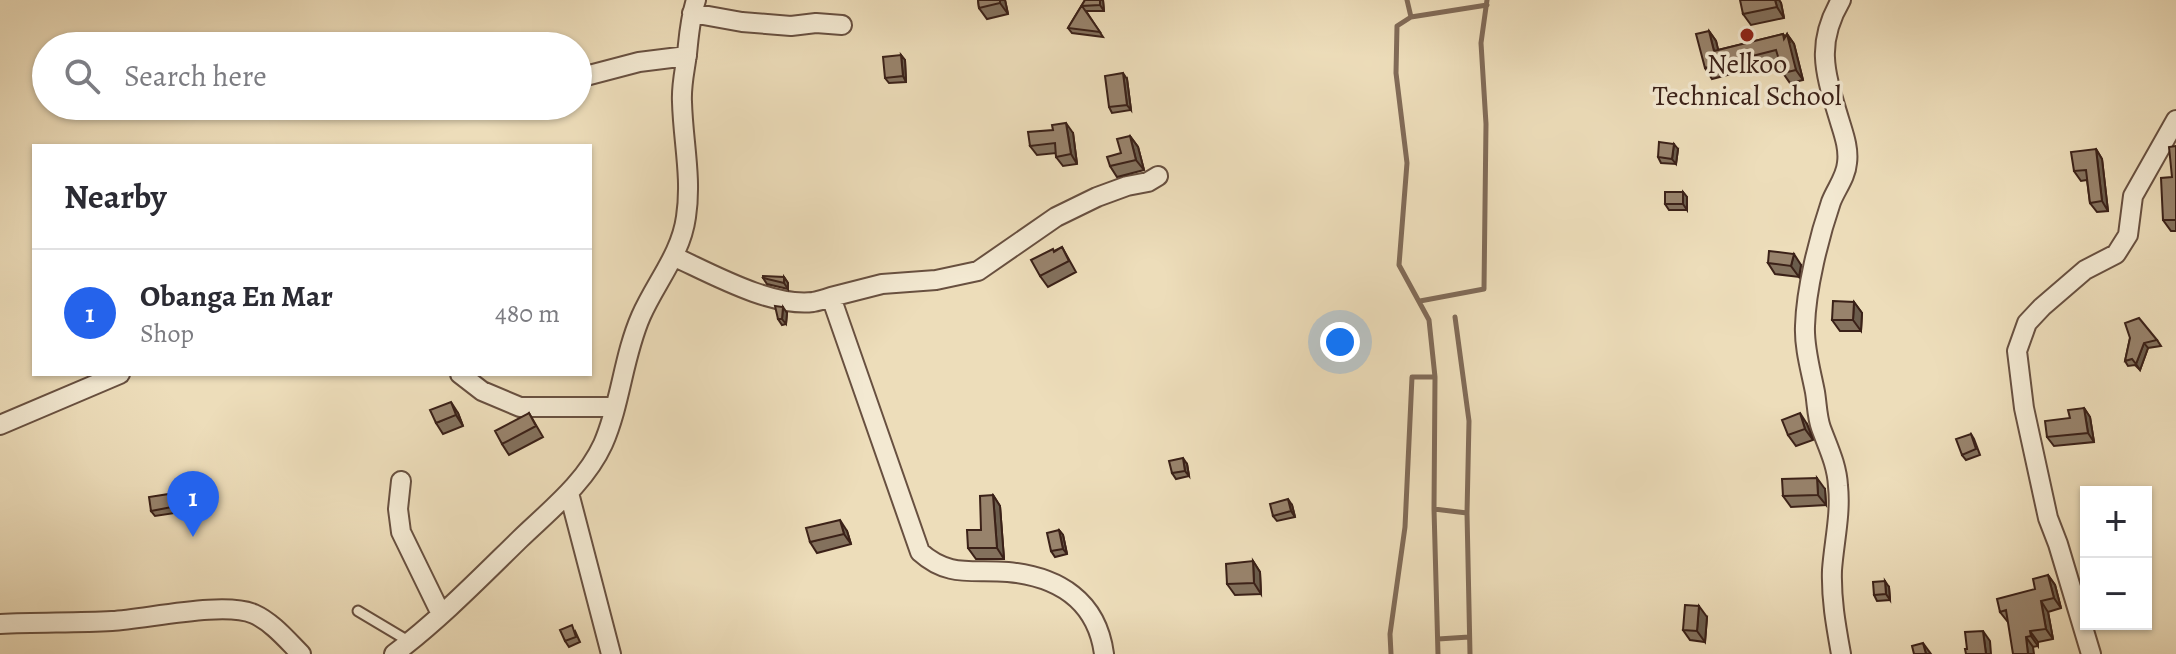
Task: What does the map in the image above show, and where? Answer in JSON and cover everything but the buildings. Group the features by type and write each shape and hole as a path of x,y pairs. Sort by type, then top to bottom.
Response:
{"street":[{"path":"1841,0 1827,35 1824,55 1826,75 1847,145 1848,161 1824,225 1810,287 1805,327 1820,426 1831,450 1838,484 1839,525 1832,593 1841,654"},
{"path":"394,654 569,493 601,447 615,407 627,354 655,290 675,257 686,220 688,163 681,81 694,6 742,22 791,26 816,23 842,25"},
{"path":"592,74 639,62 687,56"},
{"path":"2091,654 2048,518 2024,408 2017,351 2027,323 2042,307 2085,270 2116,254 2128,235 2133,196 2176,120"},
{"path":"675,257 718,279 760,293 789,301 812,302 882,284 936,280 978,271 1056,217 1097,197 1148,182 1158,176"},
{"path":"831,297 920,552 942,568 1024,574 1054,583 1077,597 1090,612 1100,634 1104,654"},
{"path":"0,425 115,376"},
{"path":"463,376 482,391 520,407 615,407"},
{"path":"401,481 398,509 401,532 441,614"},
{"path":"569,493 611,654"},
{"path":"0,624 113,621 238,609 269,623 301,654"}],"lane":[{"path":"358,611 410,642"}],"waterway":[{"path":"1407,0 1411,17 1487,5"},
{"path":"1420,301 1484,289 1486,124 1481,43 1487,0"},
{"path":"1411,17 1397,26 1396,73 1407,163 1399,265 1429,320 1435,377 1434,509 1438,654"},
{"path":"1455,317 1469,421 1470,654"},
{"path":"1391,654 1390,634 1405,527 1412,377 1435,377"},
{"path":"1434,509 1467,513"},
{"path":"1438,639 1469,637"}],"place":[{"name":"Nelkoo Technical School","path":"1747,35"},
{"name":"Obanga En Mar","path":"193,537"}]}
